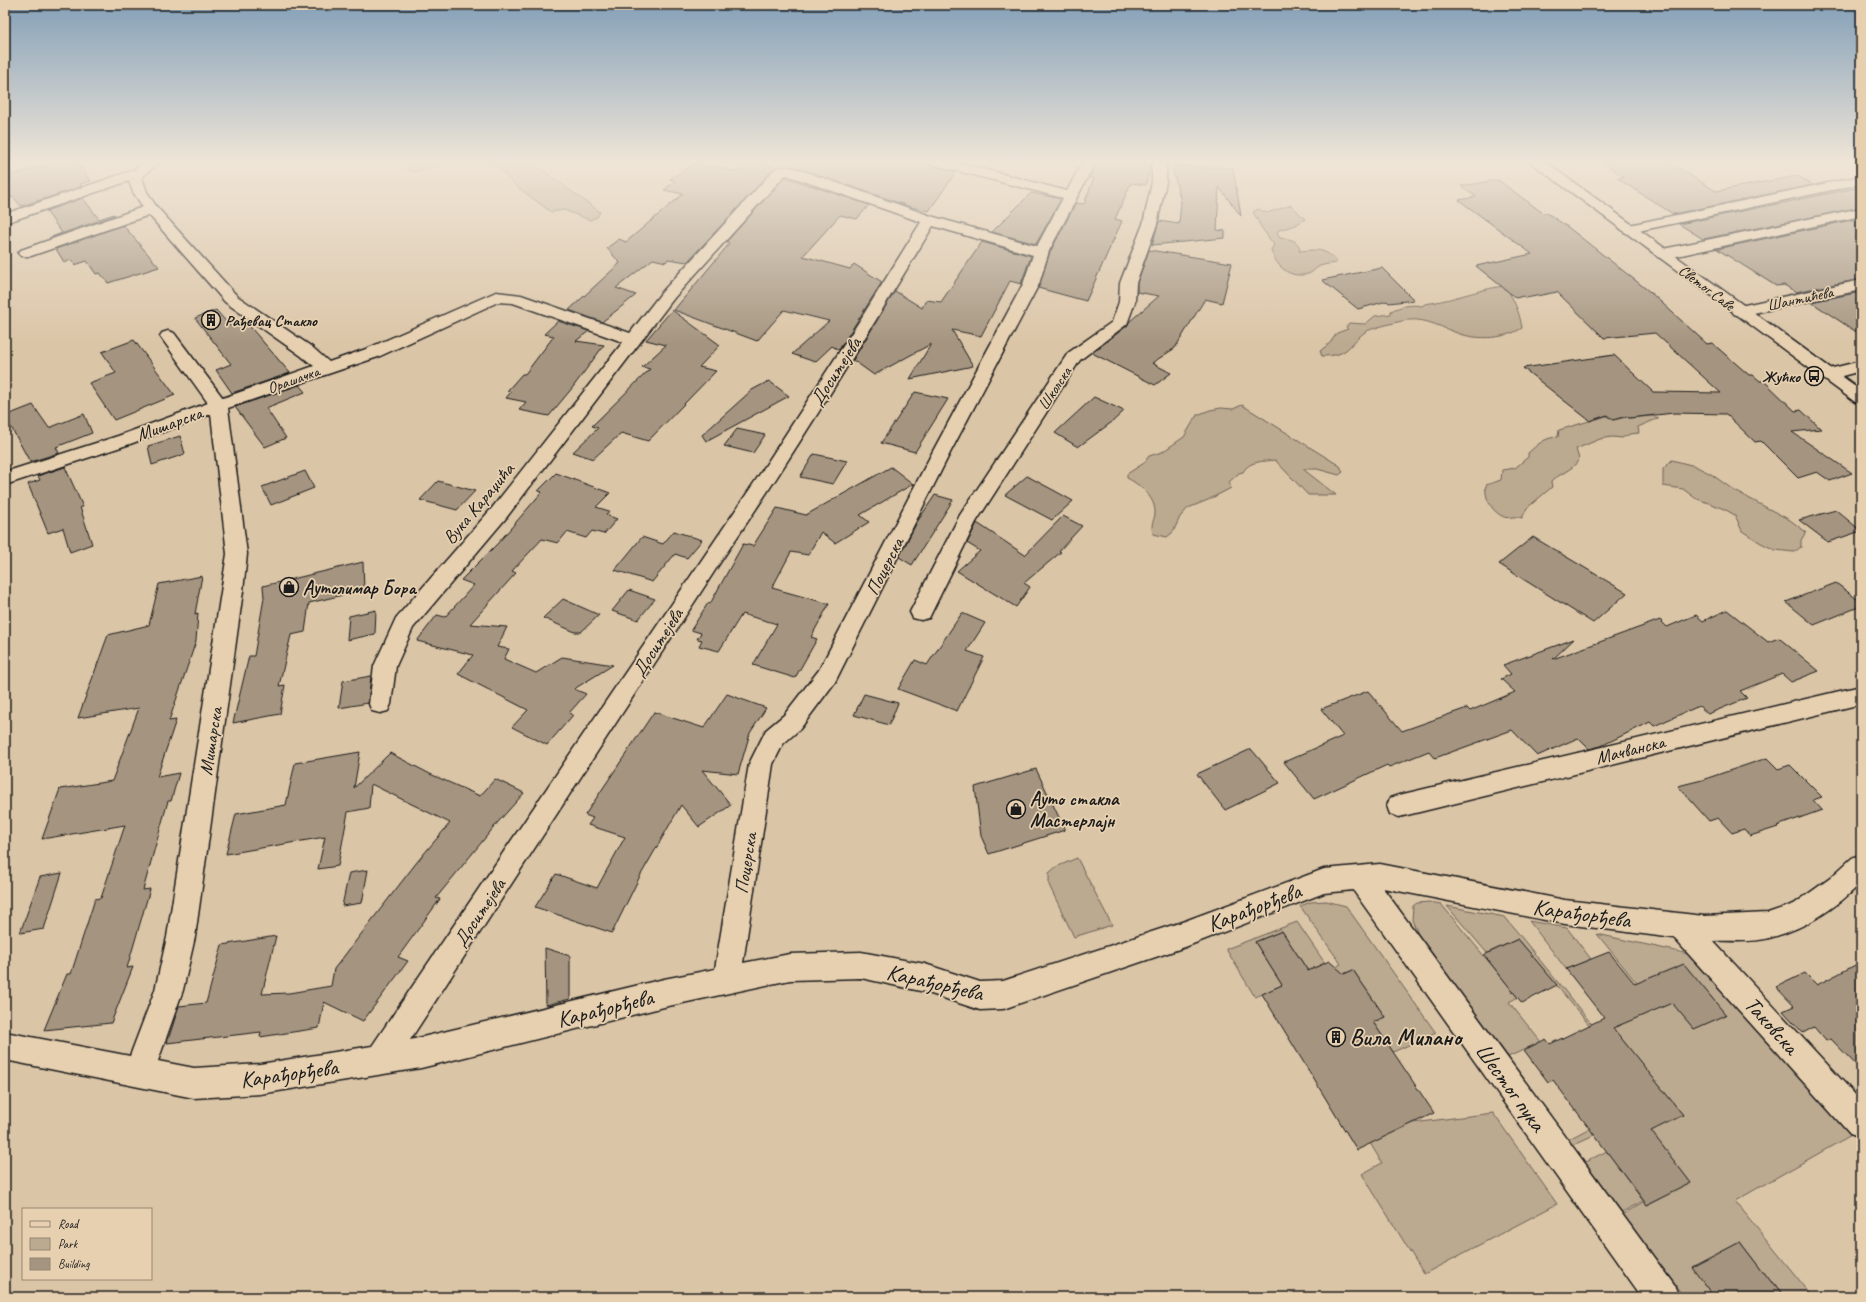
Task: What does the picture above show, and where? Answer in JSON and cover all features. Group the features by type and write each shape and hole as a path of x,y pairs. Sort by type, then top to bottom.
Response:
{"street":[{"path":"26,253 115,222"},
{"name":"Орашачка","path":"163,222 231,299 306,351 326,368"},
{"name":"Вука Караџића","path":"380,704 385,666 404,624 499,513 633,340 693,266 734,222"},
{"name":"Доситејева","path":"380,1060 513,862 716,553 763,485 870,317 928,222"},
{"name":"Вука Караџића","path":"935,222 1042,251"},
{"name":"Поцерска","path":"727,980 761,764 774,736 792,722 827,676 942,451 1031,284 1042,251 1057,222"},
{"name":"Школска","path":"921,612 967,520 1074,357 1119,324 1127,302 1128,283 1150,222"},
{"name":"Светог Саве","path":"1619,222 1827,375 1861,398"},
{"path":"1629,229 1663,222"},
{"path":"1663,254 1815,222"},
{"name":"Шантићева","path":"1740,311 1861,285"},
{"path":"326,368 372,353 496,297 515,298 633,340"},
{"name":"Мишарска","path":"139,1072 169,990 181,937 233,591 237,554 219,405 168,336"},
{"path":"1827,375 1861,366"},
{"name":"Орашачка","path":"219,405 326,368"},
{"name":"Мишарска","path":"5,479 124,440 219,405"},
{"name":"Мачванска","path":"1399,806 1787,711 1861,695"},
{"name":"Карађорђева","path":"5,1046 194,1083 260,1079 421,1053 664,993 790,967 861,965 925,978 980,996 1003,995 1185,934 1324,881 1380,876 1565,912 1704,929 1768,926 1802,914 1838,888 1861,866"},
{"name":"Шестог пука","path":"1359,877 1662,1297"},
{"name":"Таковска","path":"1682,926 1861,1123"}],"green space":[{"path":"1258,222 1301,222 1296,225 1279,230 1277,233 1280,238 1294,241 1300,248 1299,251 1323,251 1336,260 1336,263 1320,266 1313,272 1301,275 1289,273 1276,261 1271,250 1274,245"},
{"path":"1513,285 1510,294 1518,310 1522,328 1515,332 1483,338 1460,334 1429,322 1409,320 1393,323 1365,332 1347,349 1338,354 1322,356 1320,351 1330,343 1337,333 1348,329 1346,327 1349,323 1365,324 1375,316 1391,314 1391,311 1402,307 1410,305 1422,306 1491,288"},
{"path":"1242,405 1340,466 1343,472 1339,475 1317,469 1303,469 1336,495 1308,495 1275,460 1257,462 1249,465 1243,472 1239,473 1229,482 1231,488 1188,508 1180,517 1173,532 1167,537 1153,534 1152,524 1155,512 1152,501 1141,487 1127,478 1127,474 1144,463 1149,456 1162,452 1184,437 1197,415 1210,410 1221,408 1233,409"},
{"path":"1606,416 1613,420 1627,417 1652,416 1659,418 1638,427 1639,433 1630,434 1622,438 1612,437 1600,439 1576,449 1579,459 1576,463 1551,482 1552,487 1527,508 1522,518 1508,518 1496,512 1486,495 1486,485 1501,480 1502,470 1515,468 1528,457 1528,453 1538,444 1549,438 1558,437 1559,430"},
{"path":"1672,460 1695,466 1711,474 1735,491 1790,520 1806,532 1801,540 1801,547 1794,552 1775,550 1742,531 1735,515 1724,509 1695,498 1683,489 1663,486 1663,469"},
{"path":"1077,858 1112,925 1074,937 1049,885 1049,873 1056,867"},
{"path":"1326,901 1346,906 1436,1033 1393,1052 1373,1022 1385,1017 1353,970 1341,975 1336,967 1341,964 1300,906 1311,902"},
{"path":"1429,902 1441,904 1518,997 1509,1002 1541,1042 1508,1057 1418,934 1412,920 1413,906 1417,903"},
{"path":"1447,906 1505,917 1653,1100 1683,1115 1612,1028 1657,1008 1597,934 1689,954 1853,1134 1735,1201 1813,1297 1782,1297 1740,1242 1693,1267 1715,1297 1684,1297 1623,1214 1644,1202 1647,1205 1690,1183 1594,1135 1572,1145 1569,1139 1649,1097 1518,939 1487,953"},
{"path":"1529,921 1567,928 1591,959 1566,969"},
{"path":"1297,922 1329,969 1322,972 1318,966 1308,971 1282,931 1255,942 1282,985 1255,997 1226,949"},
{"path":"1493,1113 1557,1204 1424,1274 1362,1174 1382,1163 1370,1143 1413,1123"},
{"path":"1607,1151 1643,1201 1622,1212 1585,1162"}],"building":[{"path":"54,222 96,222 49,238 62,233"},
{"path":"650,222 725,222 687,262 668,259 666,262 653,259 616,288 636,295 602,322 569,310 620,263 607,248 619,239 626,242"},
{"path":"744,222 834,222 803,256 850,269 854,264 882,282 839,350 832,346 815,362 792,354 829,321 784,310 757,341 674,310 729,244 727,241"},
{"path":"1002,222 1048,222 1036,244 992,232"},
{"path":"1066,222 1122,222 1086,301 1038,288 1050,252"},
{"path":"1159,222 1179,224 1179,222 1217,222 1217,230 1225,231 1225,238 1152,245"},
{"path":"1488,222 1560,222 1569,228 1650,292 1707,344 1712,343 1749,375 1753,375 1760,381 1764,381 1795,411 1801,410 1821,429 1792,432 1852,473 1830,481 1817,472 1798,478 1761,441 1755,442 1726,414 1674,413 1629,418 1627,416 1613,420 1607,415 1590,421 1523,368 1614,355 1653,392 1721,393 1655,333 1604,338 1557,292 1526,298 1523,296 1516,298 1476,266 1532,254"},
{"path":"1690,222 1788,222 1703,239 1679,224"},
{"path":"1844,222 1861,222 1861,279 1796,292 1784,285 1776,286 1717,249"},
{"path":"123,225 159,267 108,283 100,273 96,274 87,261 75,265 71,260 64,262 56,249"},
{"path":"982,242 1031,256 1021,284 1010,281 981,336 952,330 973,366 910,379 931,344 874,375 853,360 895,291 922,308 926,300 941,302"},
{"path":"1149,250 1232,263 1222,303 1205,299 1175,348 1152,363 1171,373 1155,385 1092,353 1128,325 1129,322 1159,296 1137,292 1137,283"},
{"path":"1382,268 1414,300 1389,303 1387,301 1358,309 1322,280"},
{"path":"1861,292 1861,335 1811,302"},
{"path":"216,310 230,326 245,321 290,373 232,393 216,370 231,364 195,318"},
{"path":"672,310 720,345 699,367 716,371 648,441 621,433 593,459 573,452 598,428 592,426 650,369 642,367 666,345 646,340"},
{"path":"558,321 589,331 576,341 604,345 573,387 549,416 519,410 526,402 506,398 511,392 507,391 522,374 525,374 554,336 544,334"},
{"path":"134,340 175,395 114,420 89,383 116,373 102,352"},
{"path":"769,381 789,396 706,441 702,435 752,390"},
{"path":"299,385 305,392 266,408 286,438 265,447 235,407"},
{"path":"915,392 948,399 915,452 881,443"},
{"path":"1094,397 1124,411 1112,422 1078,447 1055,433"},
{"path":"33,405 49,428 84,414 92,433 56,447 59,453 30,462 5,416"},
{"path":"737,429 765,435 753,453 724,446"},
{"path":"180,436 185,454 152,465 148,446"},
{"path":"814,454 847,461 833,484 800,477"},
{"path":"65,467 83,507 80,507 92,544 70,552 63,528 48,533 28,484 40,480 38,476"},
{"path":"891,467 913,484 860,515 869,522 835,543 821,532 808,555 791,552 772,588 829,604 811,637 817,639 795,678 753,665 777,624 742,614 719,651 699,646 702,640 697,639 701,633 691,630 708,603 710,604 743,544 753,546 777,508 806,515"},
{"path":"305,471 314,488 271,505 262,487"},
{"path":"556,473 610,493 596,507 609,511 606,515 617,519 604,534 592,531 586,538 567,532 558,543 542,539 512,571 516,573 470,624 507,627 497,647 509,649 504,659 536,673 562,657 613,665 574,689 586,694 569,713 573,715 547,745 512,727 528,710 458,674 473,655 417,641 437,615 445,617 474,585 461,580 498,543 542,492 538,491"},
{"path":"1027,476 1073,501 1052,520 1005,495"},
{"path":"438,481 475,491 457,510 420,500"},
{"path":"935,495 953,500 912,565 899,557 917,522"},
{"path":"1836,510 1861,531 1828,542 1799,520"},
{"path":"1063,516 1082,526 1059,551 1061,552 1024,583 1030,587 1016,607 957,571 980,551 967,543 977,523 1025,555"},
{"path":"674,531 702,540 687,558 675,554 652,582 615,570 642,537 663,544"},
{"path":"1533,537 1627,593 1593,623 1499,564"},
{"path":"363,562 364,590 309,603 305,632 291,635 279,686 285,685 280,714 233,723 249,656 254,656 264,598 263,586"},
{"path":"202,576 195,614 198,613 196,641 169,721 176,720 157,777 179,773 171,801 168,801 143,890 150,889 127,968 133,967 111,1023 44,1030 67,974 71,974 95,899 101,898 125,825 42,839 60,789 112,781 139,708 78,718 108,635 149,625 159,584"},
{"path":"1836,583 1861,602 1861,606 1814,625 1786,602"},
{"path":"629,590 655,599 638,620 612,611"},
{"path":"563,599 599,615 581,632 575,632 543,618"},
{"path":"376,610 375,634 347,640 349,616"},
{"path":"1727,610 1768,642 1779,638 1819,671 1791,682 1782,674 1740,691 1747,698 1708,714 1699,706 1654,726 1650,722 1601,746 1589,749 1578,738 1537,756 1512,730 1435,758 1429,751 1389,767 1387,765 1314,799 1284,762 1343,736 1321,709 1368,691 1402,731 1467,708 1470,711 1515,692 1501,679 1511,674 1503,665 1574,639 1553,659 1660,620 1667,627 1696,615 1703,621"},
{"path":"962,613 985,623 967,651 984,657 957,711 898,689 915,660 927,665"},
{"path":"371,676 368,703 339,708 343,681"},
{"path":"727,694 766,708 750,733 738,774 702,770 731,805 699,827 681,805 639,878 612,933 535,907 556,874 597,888 625,837 588,825 593,818 585,815 654,712 704,728"},
{"path":"864,694 898,703 889,725 854,715"},
{"path":"1251,749 1280,783 1225,810 1197,774"},
{"path":"360,752 354,788 390,753 430,774 480,796 495,779 524,793 436,898 440,899 398,957 408,961 363,1021 324,1002 319,1028 260,1037 261,1032 167,1043 179,1006 206,1003 222,945 276,936 262,994 289,993 331,986 334,969 417,862 450,823 371,784 369,808 348,812 338,866 318,869 325,837 226,854 236,814 286,805 295,763"},
{"path":"1767,758 1778,769 1790,765 1822,797 1813,800 1822,810 1750,836 1744,829 1732,833 1718,818 1709,821 1678,786 1702,780"},
{"name":"Ауто стакла Мастерлајн","path":"1036,769 1065,830 989,854 981,836 975,787"},
{"path":"368,870 362,903 342,906 349,873"},
{"path":"62,873 44,929 20,933 40,877"},
{"name":"Вила Милано","path":"1282,931 1308,971 1329,961 1344,974 1353,970 1385,1017 1373,1022 1434,1113 1357,1150 1262,994 1282,985 1255,942"},
{"path":"1518,939 1557,985 1522,1003 1484,955"},
{"path":"545,948 570,956 570,999 546,1005"},
{"path":"1609,952 1635,984 1684,964 1726,1015 1694,1029 1672,1003 1613,1028 1683,1115 1651,1131 1691,1183 1647,1205 1553,1080 1548,1082 1524,1050 1546,1039 1550,1044 1604,1018 1566,969"},
{"path":"1861,962 1861,1070 1831,1039 1826,1041 1814,1027 1803,1033 1783,1011 1794,1006 1776,987 1805,973 1817,985"},
{"path":"1740,1242 1782,1297 1715,1297 1692,1267"}],"place":[{"name":"Рађевац Стакло","path":"211,320"},
{"name":"Жућко","path":"1814,376"},
{"name":"Аутолимар Бора","path":"289,587"},
{"name":"Ауто стакла Мастерлајн","path":"1016,809"},
{"name":"Вила Милано","path":"1336,1037"}]}
